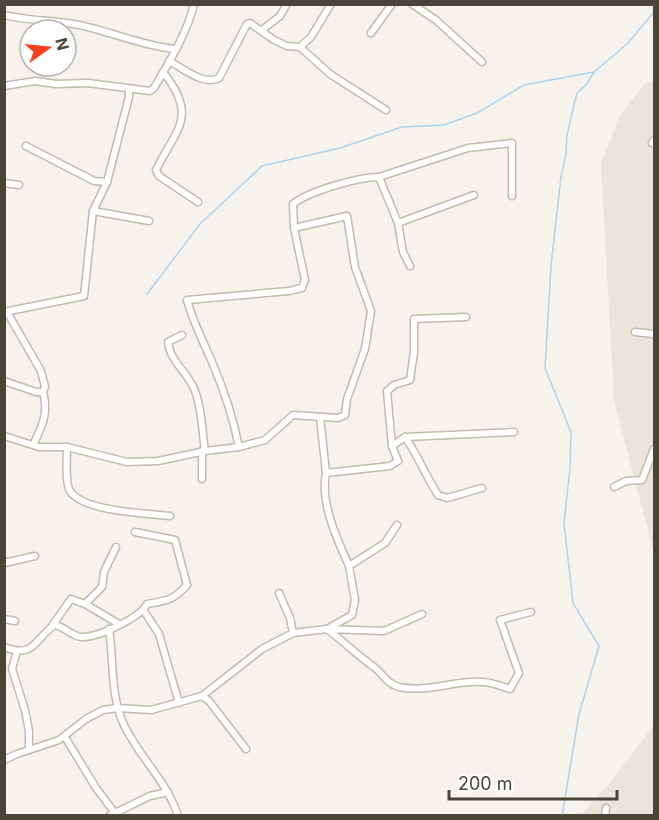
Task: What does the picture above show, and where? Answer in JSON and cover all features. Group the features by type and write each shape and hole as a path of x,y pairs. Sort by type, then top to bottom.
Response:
{"street":[{"path":"4,86 35,81 56,84 88,83 150,92 189,21 194,4"},
{"path":"262,30 280,16 287,4"},
{"path":"300,47 311,37 331,4"},
{"path":"371,33 392,4"},
{"path":"412,4 436,20 483,62"},
{"path":"4,15 28,21 75,24 159,48 175,49"},
{"path":"169,61 204,80 219,78 247,24 250,23 274,40 287,46 300,47 330,74 386,110"},
{"path":"163,72 176,88 182,122 156,170 159,176 198,202"},
{"path":"33,446 44,421 46,404 42,371 6,312 84,296 93,211 107,182 129,90"},
{"path":"239,447 225,394 191,317 187,300 302,288 305,280 294,228 292,204 366,177 380,177 468,148 512,143 512,196"},
{"path":"26,146 94,181 107,182"},
{"path":"380,177 398,223 403,252 410,266"},
{"path":"4,183 19,185"},
{"path":"398,223 474,195"},
{"path":"93,211 149,221"},
{"path":"4,436 33,446 67,447 127,462 158,461 203,451 239,447 265,440 293,415 338,418 345,415 347,399 364,349 371,311 355,267 347,216 294,228"},
{"path":"326,473 390,466 398,461 392,446 387,391 394,385 410,380 414,352 414,319 466,317"},
{"path":"635,332 654,334"},
{"path":"182,335 168,342 170,354 195,391 203,451 202,479"},
{"path":"4,381 36,392 43,392"},
{"path":"320,417 328,508 349,566 355,600 352,615 327,629"},
{"path":"392,446 405,437 514,432"},
{"path":"405,437 419,456 438,495 447,498 482,488"},
{"path":"67,447 67,487 72,495 121,512 170,516"},
{"path":"614,486 626,481 642,480 654,448"},
{"path":"349,566 385,543 398,525"},
{"path":"52,627 60,626 80,637 109,629 144,611 147,604 169,600 187,585 175,540 135,532"},
{"path":"85,604 102,587 104,572 116,547"},
{"path":"4,563 35,556"},
{"path":"279,593 290,618 293,633"},
{"path":"4,646 17,651 30,649 52,627 71,598 119,624"},
{"path":"144,611 159,634 179,703"},
{"path":"327,629 364,661 376,668 387,682 398,687 440,687 466,682 485,682 510,689 519,673 500,621 531,612"},
{"path":"4,760 65,737 86,719 103,711 118,708 151,710 202,696 262,649 293,633 327,629 384,631 422,614"},
{"path":"4,619 15,621"},
{"path":"109,629 111,669 118,708 129,733 172,798 178,816"},
{"path":"17,651 12,669 25,710 29,731 29,749"},
{"path":"202,696 209,701 246,749"},
{"path":"65,737 112,814 150,796 168,792"}],"shaded area":[{"path":"654,81 654,554 614,400 601,164 619,117 645,83"},
{"path":"654,725 654,815 580,816 614,778"}],"waterway":[{"path":"562,816 579,714 599,646 573,603 564,523 571,432 545,368 551,266 561,177 567,135 577,93 586,85 594,72 627,44 654,12"},
{"path":"147,294 200,224 262,166 340,148 402,127 444,125 477,113 524,85 594,72"}]}
